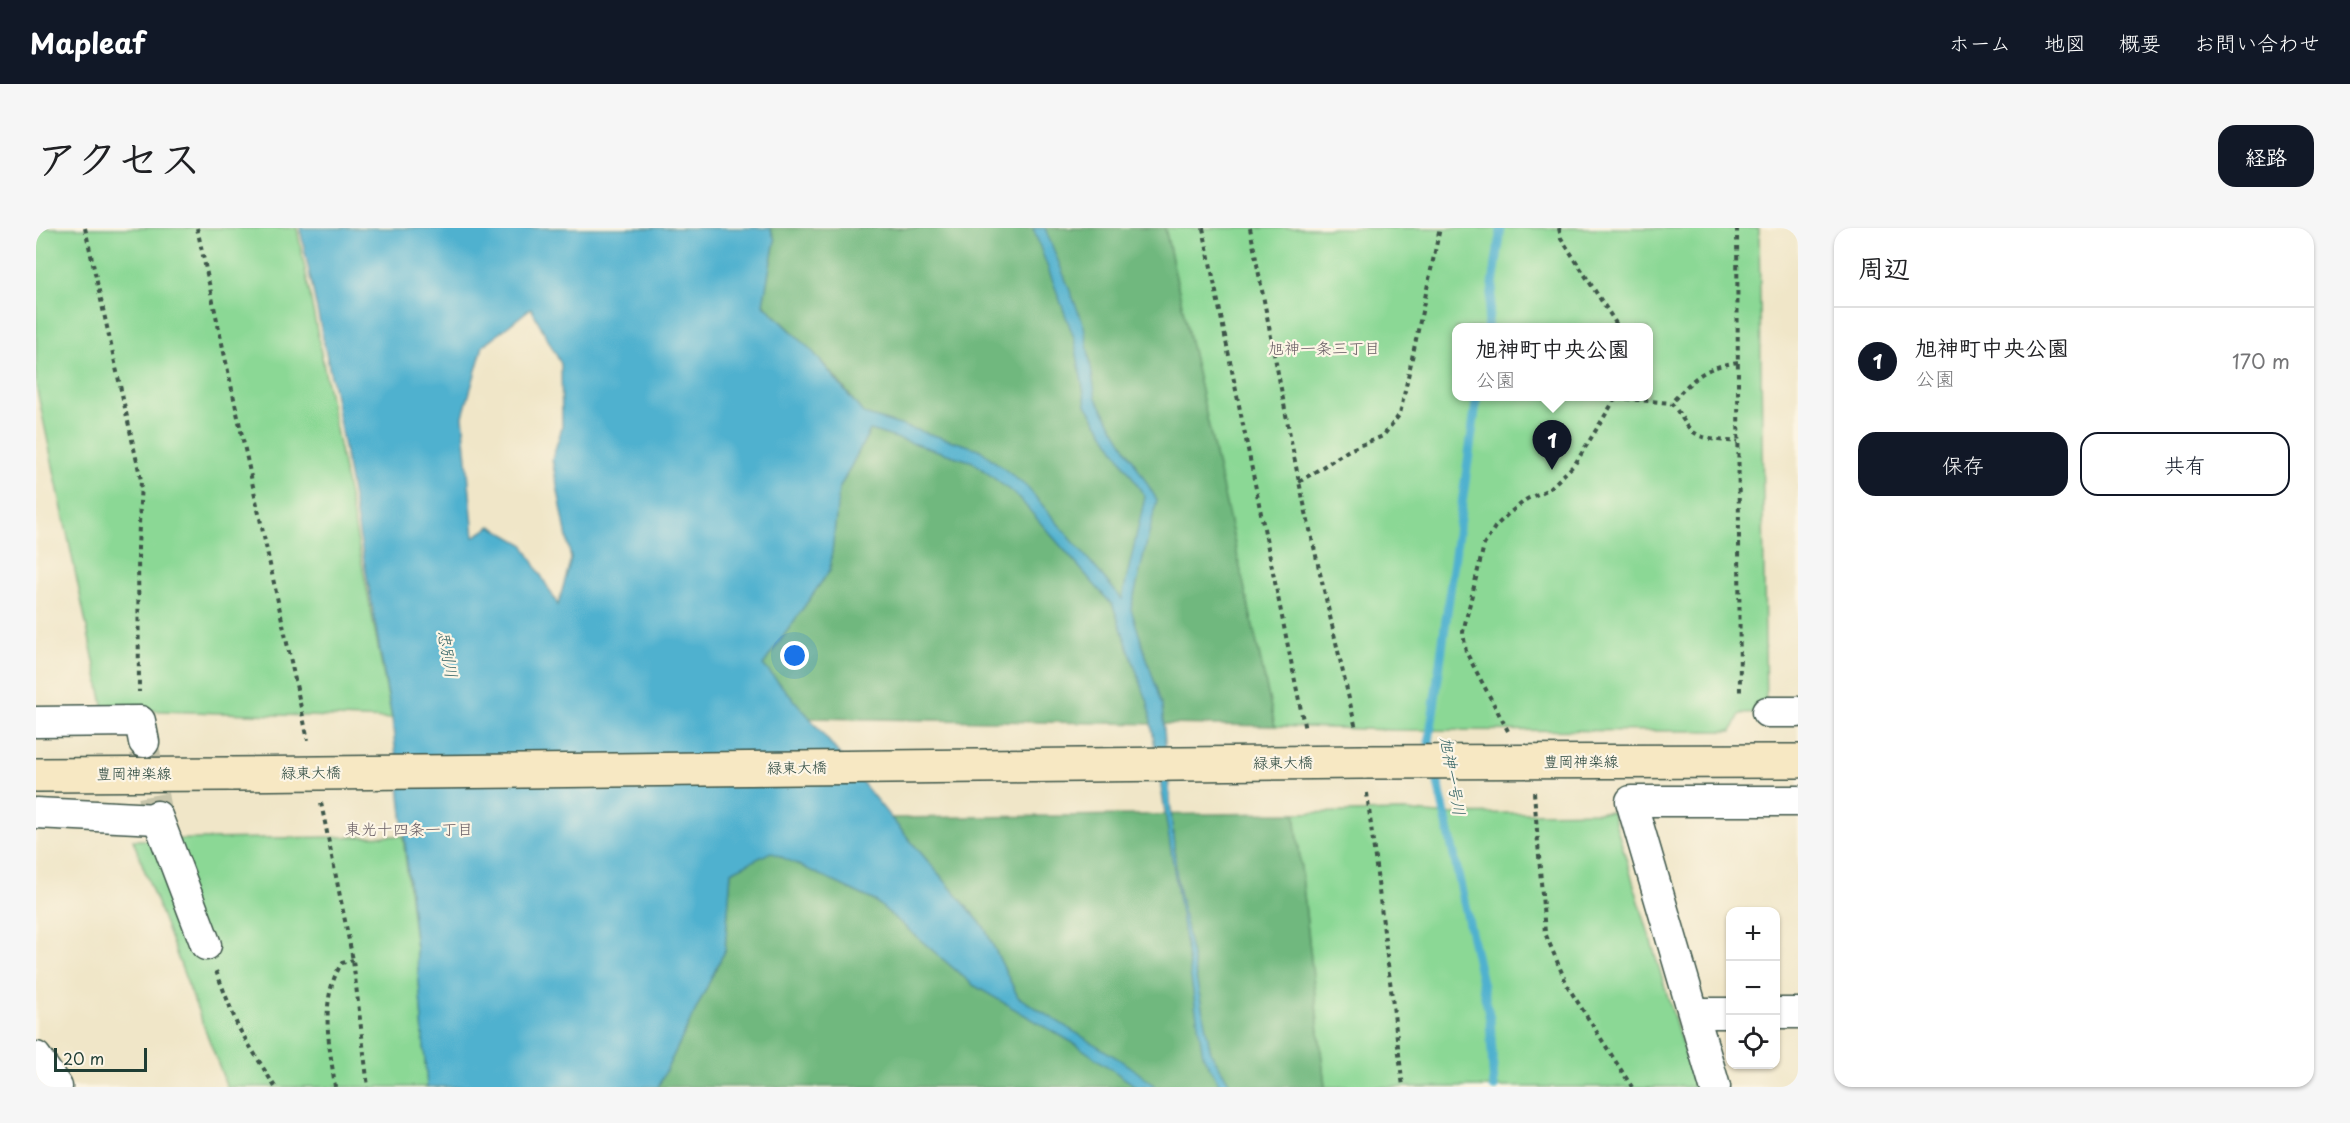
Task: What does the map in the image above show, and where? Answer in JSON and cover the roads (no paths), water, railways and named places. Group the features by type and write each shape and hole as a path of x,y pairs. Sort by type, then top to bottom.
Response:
{"main road":[{"name":"豊岡神楽線","path":"1363,762 1798,762"},
{"name":"緑東大橋","path":"232,774 1363,762"},
{"name":"豊岡神楽線","path":"36,775 232,774"}],"street":[{"path":"1767,712 1798,712"},
{"path":"36,722 142,732"},
{"path":"1715,1087 1631,801 1798,801"},
{"path":"36,813 157,817 206,945"},
{"path":"1694,1013 1726,1013"},
{"path":"1780,1013 1798,1013"},
{"path":"36,1057 57,1087"}],"water":[{"name":"忠別川","path":"300,228 770,228 775,240 763,304 814,353 864,414 979,449 1027,487 1122,599 1145,497 1086,405 1074,338 1033,228 1045,228 1084,326 1096,398 1157,500 1131,609 1162,706 1177,880 1211,1053 1232,1087 1221,1087 1203,1056 1148,703 1113,606 1018,497 973,462 870,430 839,489 830,570 763,665 984,927 1018,997 1130,1066 1156,1087 1137,1087 1075,1044 973,985 875,901 771,852 731,872 725,950 658,1087 427,1087 418,968 392,718 334,391","holes":["531,308 561,364 562,428 552,459 571,559 558,605 523,544 491,526 474,537 463,416 483,346"]}],"waterway":[{"name":"旭神一号川","path":"1488,323 1501,228"},
{"name":"旭神一号川","path":"1476,401 1429,742 1490,1019 1494,1087"}],"tunnel":[{"path":"145,751 157,816"}],"place":[{"name":"旭神町中央公園","path":"1552,470"}],"district":[{"name":"旭神一条三丁目","path":"1324,348"},
{"name":"東光十四条一丁目","path":"409,829"}]}
